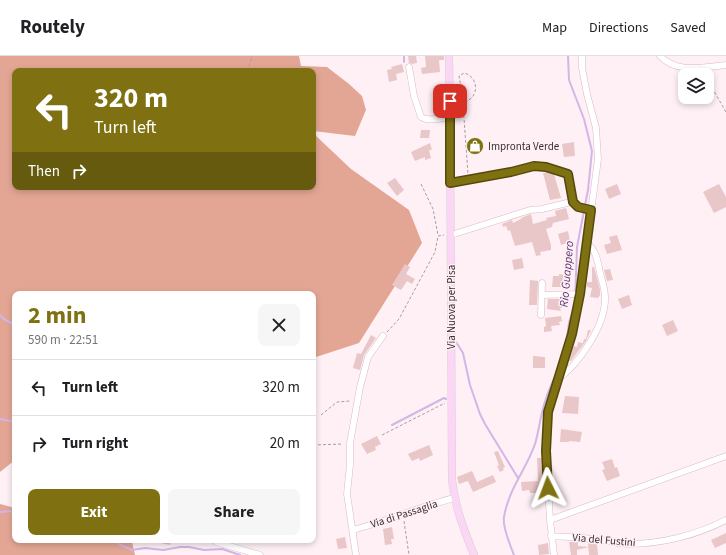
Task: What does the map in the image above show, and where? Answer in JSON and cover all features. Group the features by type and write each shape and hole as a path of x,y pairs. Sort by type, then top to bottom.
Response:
{"main road":[{"name":"Via Nuova per Pisa","path":"448,56 450,117 452,480 454,498 460,519 474,555"}],"street":[{"path":"554,555 550,520 546,451 548,412 572,334 587,243 589,210 598,159 596,128 587,94 582,68 582,56"},
{"path":"660,56 677,66 691,69 726,65"},
{"path":"409,67 414,96 421,117 424,119 450,117"},
{"path":"450,183 534,166 546,167 568,174 573,202 580,208 589,210"},
{"path":"451,235 530,210 542,209 573,202"},
{"path":"558,380 567,373 576,362 597,330 601,320 605,298 597,260 592,247 587,243"},
{"path":"541,315 542,283"},
{"path":"542,295 579,294"},
{"path":"356,555 347,494 350,465 350,444 360,387 368,357 383,336"},
{"path":"550,520 726,456"},
{"name":"Via di Passaglia","path":"353,530 374,525 454,498"},
{"name":"Via del Fustini","path":"552,536 592,539 613,543 644,543 671,539 726,520"},
{"path":"219,543 260,555"}],"path":[{"path":"249,68 252,56"},
{"path":"462,107 466,100 473,95 475,82 472,76 464,73 459,76 459,79 462,92 462,107 468,180"},
{"path":"714,91 726,112"},
{"path":"383,336 399,319 435,252 438,236 433,209 420,184"},
{"path":"438,236 451,235"},
{"path":"382,435 451,400"},
{"path":"321,415 336,402 357,402"},
{"path":"316,445 335,443 350,444"},
{"path":"403,514 409,555"}],"shaded area":[{"path":"0,56 299,56 301,66 327,67 362,96 366,110 355,136 316,131 316,68 12,68 12,190 316,190 316,136 351,169 409,210 422,243 359,343 316,357 316,291 12,291 12,462 0,472"},
{"path":"0,504 12,507 12,543 132,543 135,555 0,555"}],"building":[{"path":"408,56 416,56 417,63 409,63"},
{"path":"425,56 444,56 444,60 439,60 440,72 422,74 421,68 426,67"},
{"path":"402,64 404,72 396,74 397,80 389,82 387,70 392,69 391,67"},
{"path":"421,130 430,130 429,138 420,138"},
{"path":"574,142 575,156 564,157 562,144"},
{"path":"430,143 432,150 429,150 431,158 425,160 425,157 415,161 411,152"},
{"path":"547,172 554,174 561,198 550,200 543,173"},
{"path":"395,178 404,190 397,196 387,183"},
{"path":"617,184 621,194 609,199 605,189"},
{"path":"719,184 726,197 726,207 714,213 703,192"},
{"path":"566,208 569,219 553,223 552,227 546,229 551,250 540,252 541,255 536,256 532,242 515,246 510,230 508,231 506,226 503,227 502,224 512,220 513,223 531,214 533,224 547,220 546,218 556,216 555,211"},
{"path":"568,231 570,242 561,245 558,234"},
{"path":"617,235 622,250 607,254 604,245 611,243 609,237"},
{"path":"522,258 524,268 514,270 512,260"},
{"path":"405,264 410,267 406,274 415,279 412,284 407,281 401,290 392,285"},
{"path":"592,267 594,267 600,289 600,295 598,298 590,297 592,288 587,287 587,282 592,282"},
{"path":"610,269 613,280 607,281 604,270"},
{"path":"559,274 567,275 565,287 552,287 553,276 559,276"},
{"path":"530,280 538,281 537,305 529,305"},
{"path":"629,295 632,305 622,309 618,299"},
{"path":"548,299 563,299 562,308 560,308 561,311 547,309"},
{"path":"561,316 562,321 559,322 560,325 551,326 552,331 544,332 544,327 546,326 545,318"},
{"path":"673,320 678,331 667,336 662,325"},
{"path":"588,330 591,330 586,341 571,361 569,361 574,346 577,347 578,342 583,343 584,339 586,339"},
{"path":"371,335 376,338 364,355 360,370 353,368 357,353 361,354"},
{"path":"533,356 545,357 545,368 533,368"},
{"path":"565,396 579,397 578,414 562,413"},
{"path":"561,429 582,432 580,442 560,442"},
{"path":"377,436 381,444 375,447 376,450 367,454 361,444"},
{"path":"429,445 433,455 420,461 419,458 412,461 408,454"},
{"path":"498,451 505,467 503,468 504,470 500,472 494,452"},
{"path":"537,458 542,458 544,498 539,499 538,493 530,493 529,490 522,491 521,482 538,481"},
{"path":"612,459 620,476 607,481 602,470 605,469 602,462"},
{"path":"472,471 477,482 493,475 496,482 473,492 468,481 459,484 457,477"},
{"path":"392,527 394,539 391,539 392,544 385,545 383,529"},
{"path":"726,533 726,543 715,548 711,540"},
{"path":"345,537 347,548 338,549 336,539"},
{"path":"569,542 578,542 578,546 589,547 577,550 577,555 571,555"},
{"path":"548,543 549,554 539,555 538,545"},
{"path":"588,543 597,544 598,555 589,555"}],"waterway":[{"path":"404,56 404,62"},
{"name":"Rio Guappero","path":"566,344 569,323 575,303 577,247 588,190 592,151 584,119 569,80 568,56"},
{"path":"0,315 12,323"},
{"path":"456,342 463,353 470,385 480,414 518,478"},
{"name":"Rio Guappero","path":"514,555 504,525 506,507 535,444 542,411 557,373"},
{"path":"392,425 444,398 446,399"},
{"path":"0,419 12,421"},
{"path":"0,512 12,511"},
{"path":"118,543 132,550 145,548 163,550 189,547 204,550 222,549 240,555"}],"place":[{"name":"Impronta Verde","path":"475,146"}],"route":[{"path":"450,101 450,183 511,172 534,166 546,167 568,174 573,202 580,208 591,210 580,294 572,334 548,412 546,451 548,488"}]}
